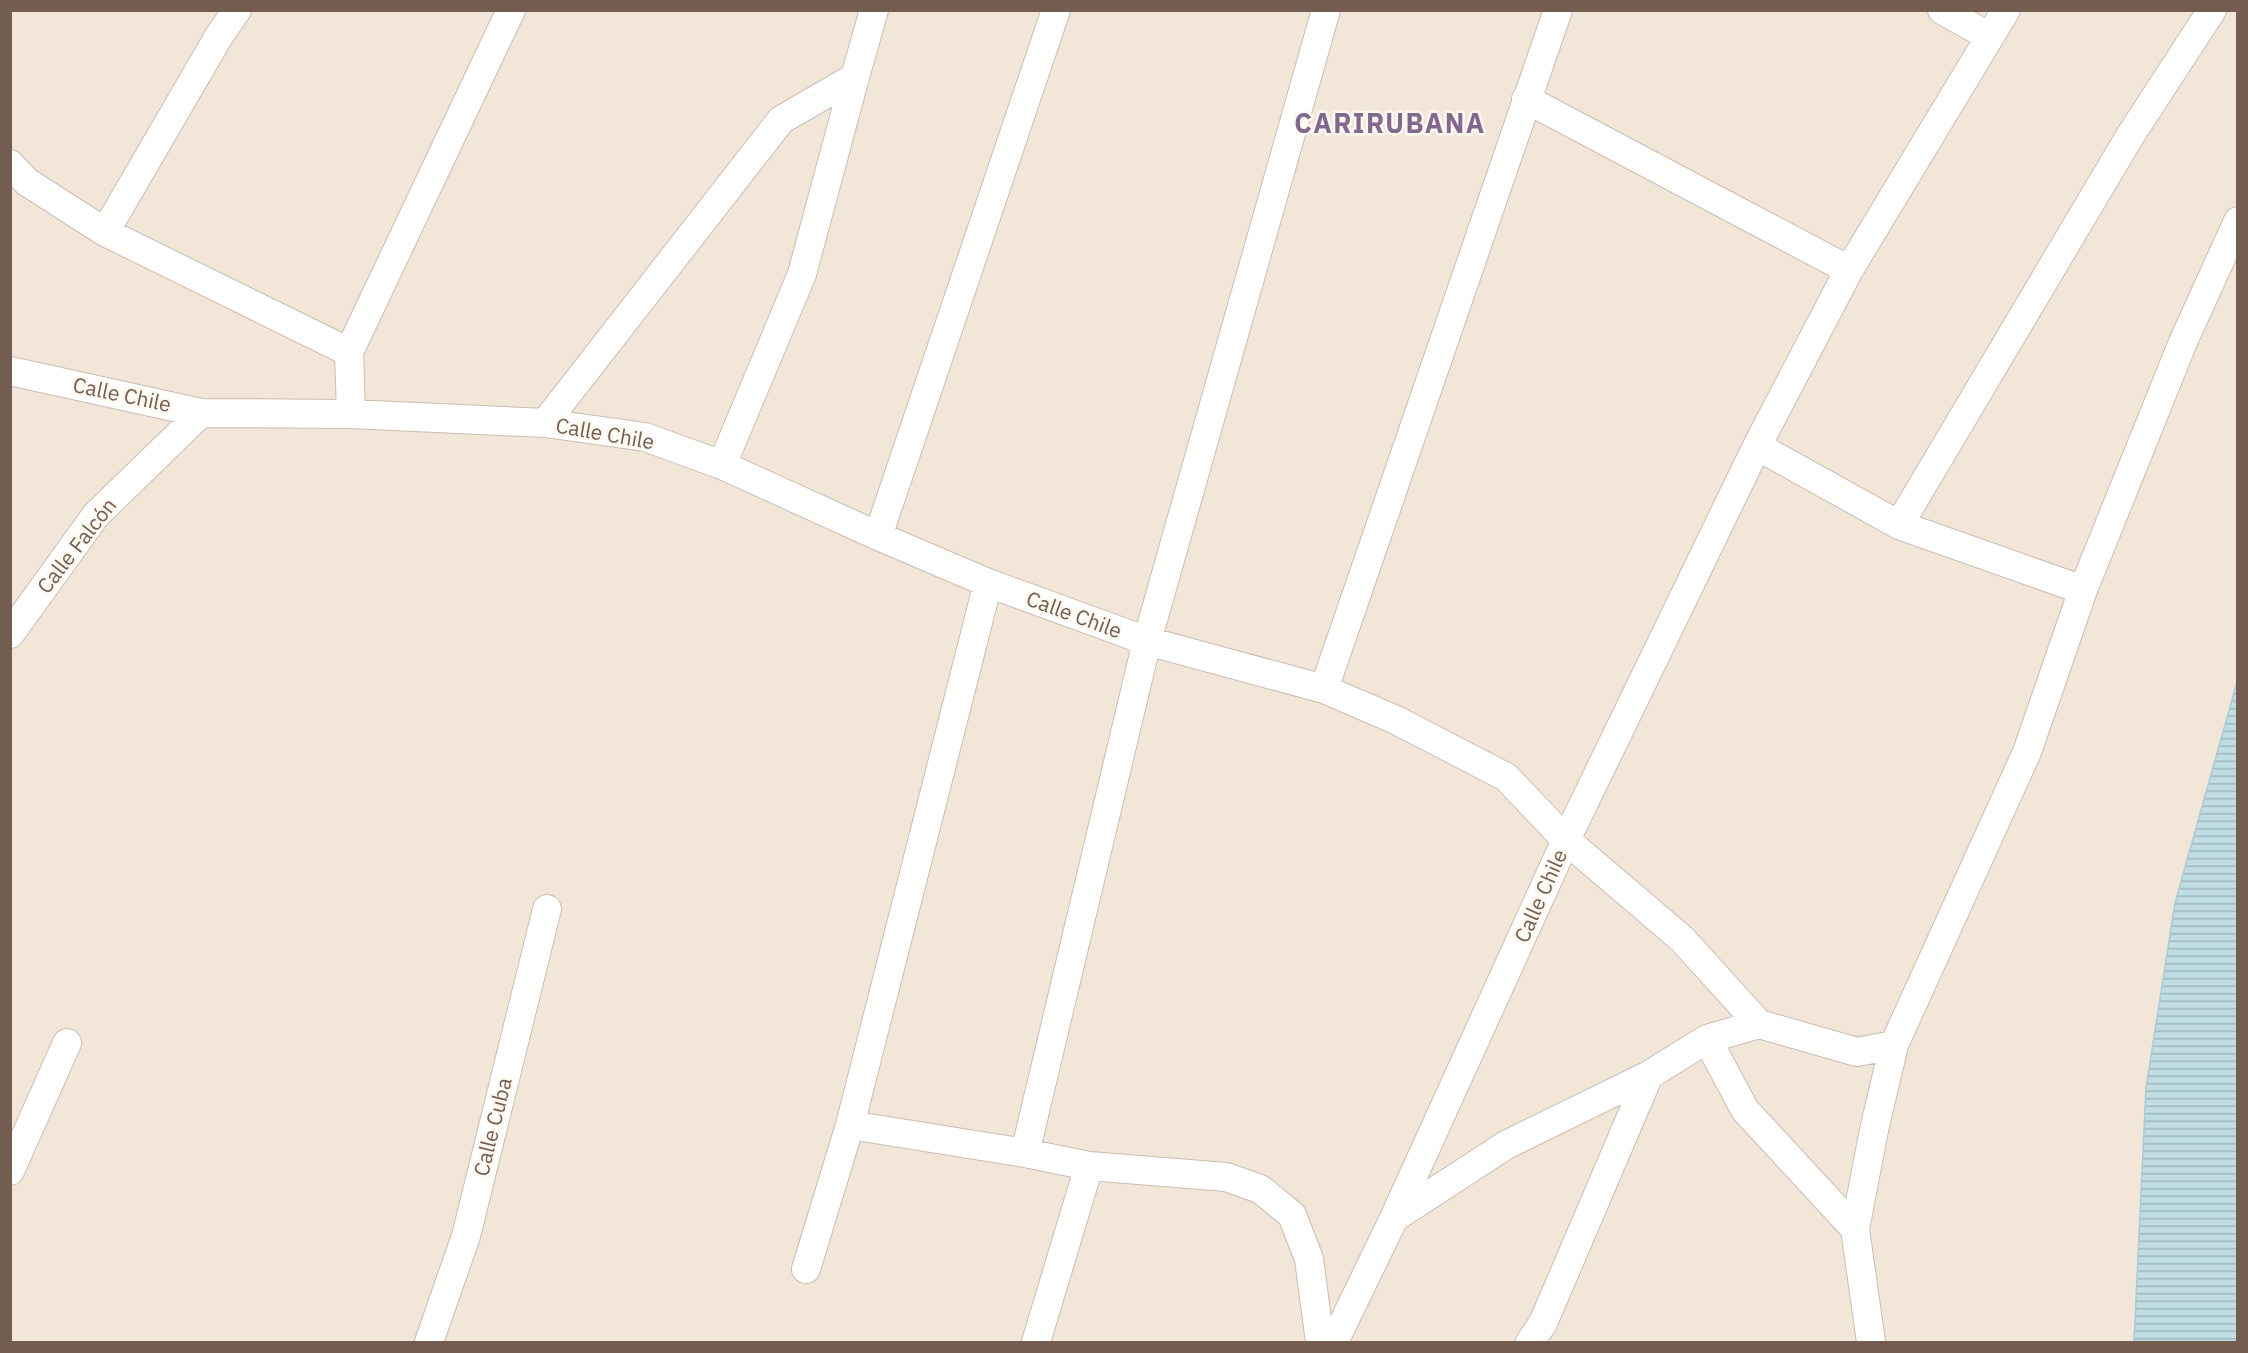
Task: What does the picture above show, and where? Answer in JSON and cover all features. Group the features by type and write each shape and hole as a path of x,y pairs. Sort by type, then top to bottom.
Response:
{"street":[{"path":"105,232 219,36 237,10"},
{"path":"351,414 349,352 511,10"},
{"path":"722,465 802,274 874,10"},
{"path":"878,536 1056,10"},
{"path":"1025,1153 1147,641 1326,10"},
{"path":"1324,689 1558,10"},
{"path":"1942,10 1990,37"},
{"path":"1894,1045 1857,1052 1759,1024 1682,939 1566,840 1756,446 1849,270 2006,10"},
{"path":"1899,525 2130,136 2212,10"},
{"path":"545,423 781,120 855,77"},
{"path":"1526,99 1849,270"},
{"path":"10,164 27,182 105,232 349,352"},
{"path":"1871,1342 1855,1229 1874,1130 1894,1045 2027,752 2083,590 2183,342 2238,221"},
{"name":"Calle Chile","path":"10,371 201,412 351,414 545,423 645,437 722,465 988,583 1147,641 1324,689 1396,720 1506,777 1566,840 1394,1218 1334,1342"},
{"name":"Calle Falcón","path":"10,634 96,515 201,412"},
{"path":"1756,446 1899,525 2083,590"},
{"path":"806,1269 850,1125 988,583"},
{"name":"Calle Cuba","path":"429,1342 466,1236 547,909"},
{"path":"1394,1218 1506,1145 1649,1075 1707,1039 1759,1024"},
{"path":"1707,1039 1745,1110 1855,1229"},
{"path":"10,1171 67,1043"},
{"path":"1530,1342 1543,1323 1649,1075"},
{"path":"850,1125 1025,1153 1089,1166 1227,1177 1260,1189 1292,1215 1309,1259 1320,1342"},
{"path":"1036,1342 1089,1166"}],"shaded area":[{"path":"10,11 2237,11 2237,682 2175,903 2146,1088 2134,1342 11,1342"}],"water":[{"path":"2237,682 2237,1342 2134,1342 2146,1088 2175,903"}],"district":[{"name":"CARIRUBANA","path":"1390,124"}]}
